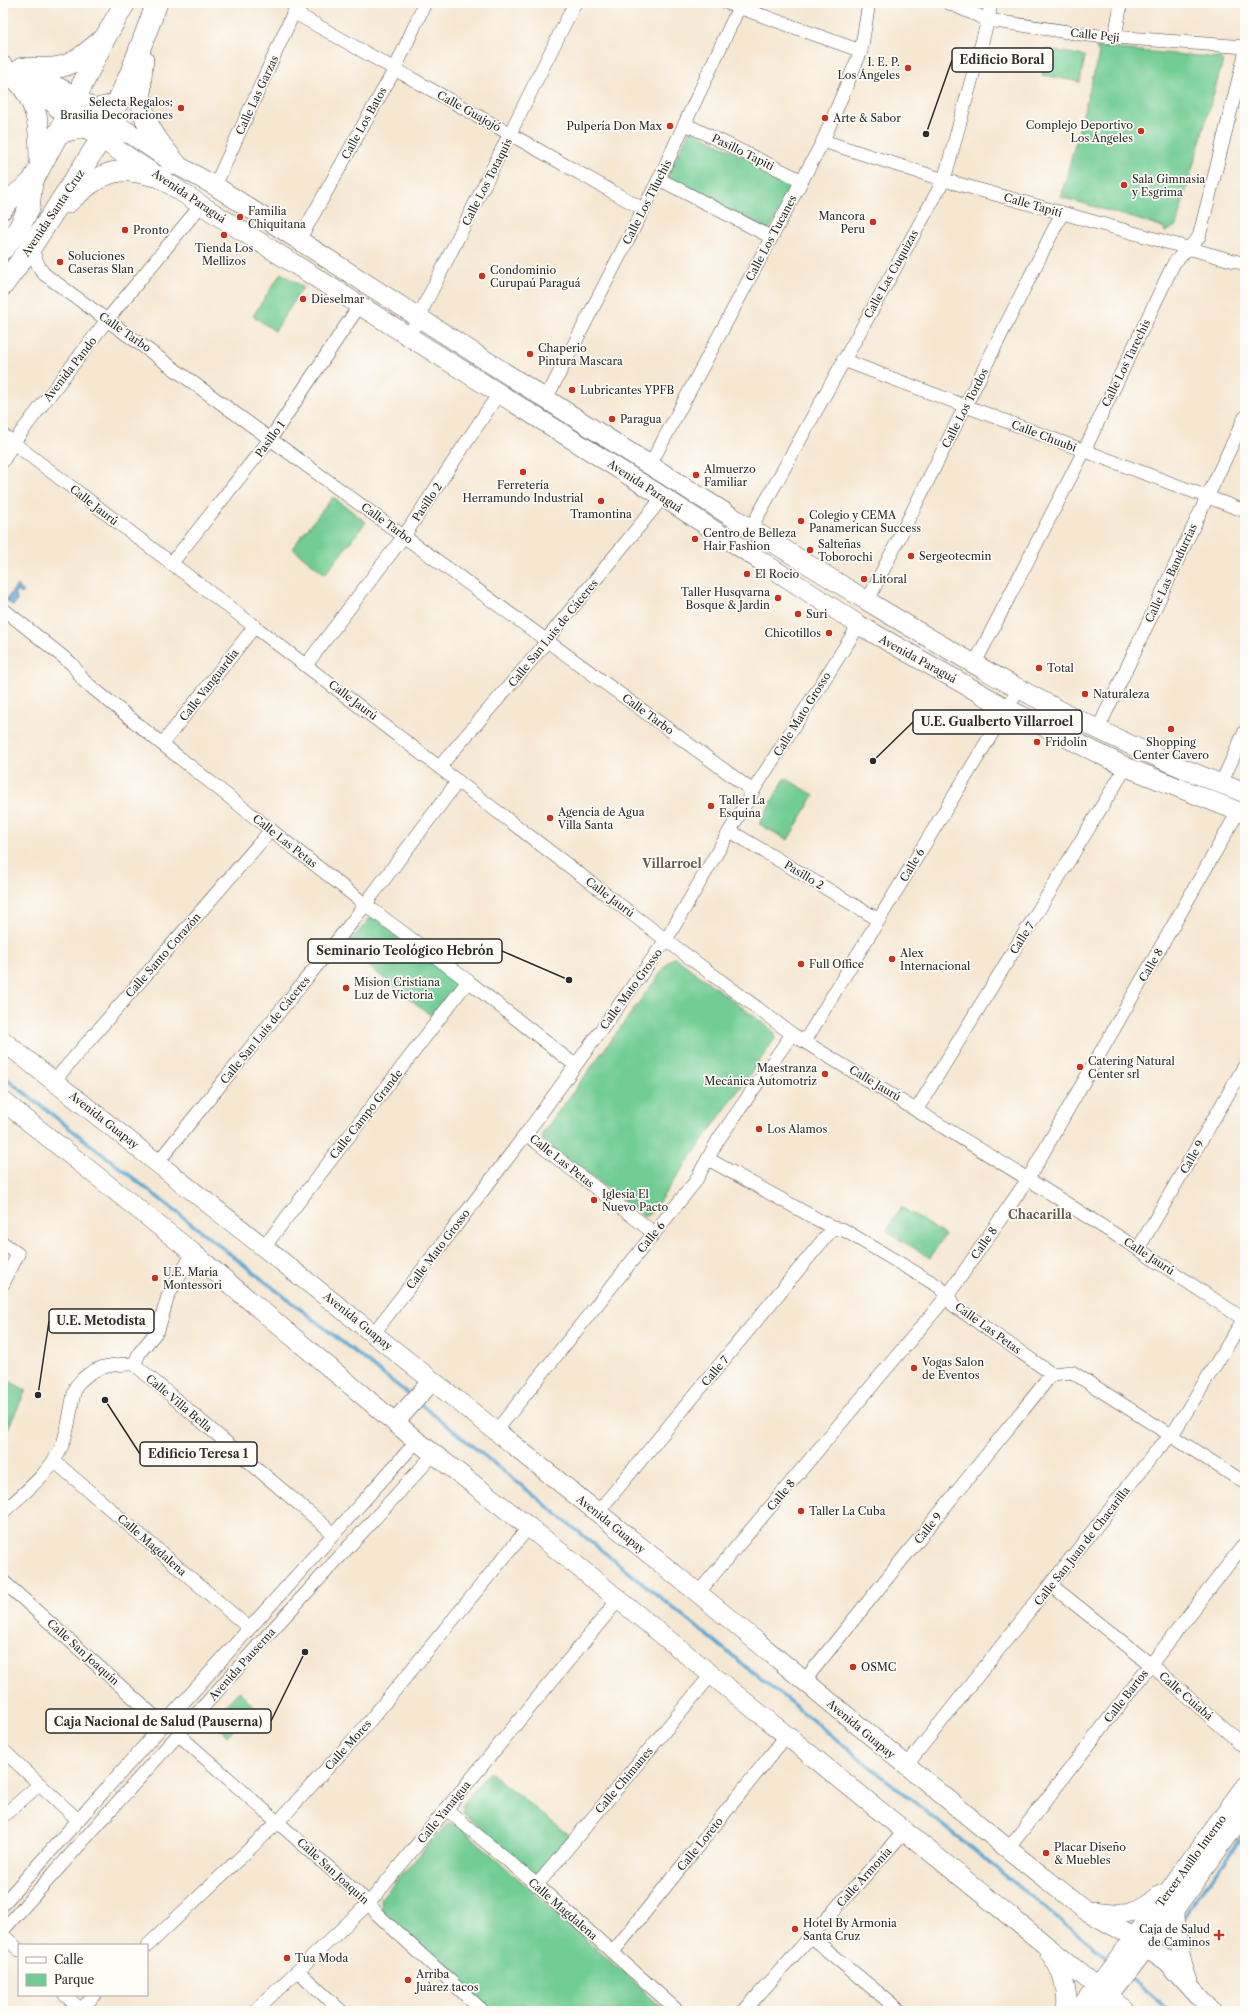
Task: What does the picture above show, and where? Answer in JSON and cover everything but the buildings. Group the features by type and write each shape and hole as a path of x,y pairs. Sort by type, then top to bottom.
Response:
{"main road":[{"path":"89,116 106,36 125,3"},
{"path":"48,219 80,191 94,181 110,173 130,171 169,171 145,119 140,100 141,75 148,28 157,3"},
{"path":"89,116 148,28"},
{"path":"8,65 57,69 71,64 106,36"},
{"path":"8,65 23,87 38,117 40,134 36,174"},
{"name":"Avenida Paraguá","path":"8,65 89,116 169,171 214,186 546,399 867,602 1019,689 1098,729 1221,784 1245,793"},
{"path":"89,116 128,133"},
{"name":"Avenida Santa Cruz","path":"3,249 18,230 29,208 36,174 58,134 89,116"},
{"name":"Avenida Santa Cruz","path":"3,285 31,247 48,219 89,116"},
{"name":"Avenida Paraguá","path":"128,133 169,171 202,205 408,338 499,393 663,497 859,625 1008,709 1126,767 1242,813"},
{"name":"Avenida Santa Cruz","path":"3,208 8,201 36,174"},
{"name":"Avenida Guapay","path":"3,1041 374,1333 428,1385 496,1431 698,1593 906,1766 1085,1910 1136,1950 1168,1962 1212,2011"},
{"path":"3,1101 193,1253 417,1441 529,1527 787,1735 904,1832 1040,1940 1106,1987 1127,2011"},
{"path":"395,1422 428,1385"},
{"name":"Tercer Anillo Interno","path":"1136,1950 1177,1879 1245,1786"},
{"path":"1199,1875 1213,1839 1245,1795"},
{"name":"Tercer Anillo Interno","path":"1078,2011 1106,1987 1136,1950 1174,1909 1245,1812"},
{"path":"1085,1910 1130,1913 1152,1903 1177,1879"},
{"path":"1174,1909 1174,1929 1178,1949 1191,1986"},
{"path":"1040,1940 1052,1955 1062,1976 1067,2003 1066,2011"},
{"name":"Tercer Anillo Interno","path":"1096,2011 1106,1987"}],"street":[{"name":"Calle Los Batos","path":"299,240 395,69 425,3"},
{"name":"Calle Los Totaquis","path":"408,338 575,3"},
{"name":"Calle Los Tucanes","path":"650,465 823,141 861,51 869,3"},
{"name":"Calle Peji","path":"949,3 988,20 1115,37 1245,47"},
{"name":"Calle Las Cuquizas","path":"751,528 944,180 988,20 991,3"},
{"path":"1115,37 1121,3"},
{"path":"736,4 861,51"},
{"name":"Calle Los Tiluchis","path":"546,399 659,179 685,124 736,4"},
{"name":"Calle Guajojó","path":"297,8 395,69 643,209"},
{"name":"Calle Las Garzas","path":"214,186 297,8"},
{"name":"Calle Los Tarechis","path":"975,663 1084,451 1174,263 1199,236 1245,54"},
{"name":"Pasillo Tapiti","path":"685,124 801,180"},
{"name":"Calle Tapití","path":"823,141 944,180 1245,264"},
{"path":"659,179 771,237"},
{"name":"Avenida Pando","path":"3,461 8,439 202,205"},
{"name":"Calle Los Tordos","path":"867,602 967,406 1062,213"},
{"name":"Calle Tarbo","path":"31,247 38,267 44,274 271,438 753,791"},
{"name":"Pasillo 1","path":"171,564 271,438 358,306"},
{"name":"Calle Chuubi","path":"843,360 1245,510"},
{"name":"Pasillo 2","path":"306,665 404,536 499,393"},
{"name":"Calle Las Bandurrias","path":"1098,729 1245,417"},
{"name":"Calle Jaurú","path":"8,439 171,564 256,626 440,766 666,940 792,1034 1028,1178 1138,1248 1245,1319"},
{"name":"Calle San Luis de Cáceres","path":"440,766 541,649 546,640 663,497"},
{"name":"Calle Las Petas","path":"3,609 72,664 84,681 162,744 366,905 468,981 575,1065"},
{"name":"Calle Mato Grosso","path":"374,1333 526,1134 666,940 753,791 859,625"},
{"name":"Calle Vanguardia","path":"162,744 256,626"},
{"name":"Calle 6","path":"805,1041 1019,689"},
{"path":"1221,784 1245,731"},
{"name":"Calle 7","path":"917,1109 1126,767"},
{"name":"Calle San Luis de Cáceres","path":"158,1162 366,905 458,781"},
{"name":"Calle 8","path":"698,1593 948,1295 1028,1178 1242,813"},
{"name":"Calle Santo Corazón","path":"54,1081 271,830"},
{"name":"Pasillo 2","path":"730,831 879,920"},
{"name":"Calle Campo Grande","path":"264,1247 468,981"},
{"name":"Calle 6","path":"496,1431 695,1182 718,1140 792,1034"},
{"name":"Calle 9","path":"1138,1248 1245,1065"},
{"name":"Calle Las Petas","path":"526,1134 654,1233"},
{"name":"Calle Las Petas","path":"708,1159 833,1228 844,1230 938,1286 948,1295 953,1306 1052,1374"},
{"name":"Calle 7","path":"597,1513 833,1228"},
{"path":"3,1243 18,1254 3,1284"},
{"path":"3,1512 33,1486 54,1461 62,1445 76,1386 83,1378 92,1371 104,1365 134,1364 140,1352 158,1330 168,1296 193,1253"},
{"name":"Calle San Juan de Chacarilla","path":"906,1766 1157,1450 1172,1435 1245,1319"},
{"name":"Calle Villa Bella","path":"134,1364 334,1534"},
{"path":"1052,1374 1072,1372 1245,1483"},
{"name":"Calle 9","path":"804,1681 1052,1374"},
{"name":"Avenida Pauserna","path":"3,1904 417,1441"},
{"name":"Avenida Pauserna","path":"3,1930 434,1454"},
{"name":"Calle Magdalena","path":"54,1461 249,1628"},
{"name":"Calle Mores","path":"148,1945 278,1822 363,1729 529,1527"},
{"name":"Calle Bartos","path":"1008,1849 1245,1543"},
{"name":"Calle San Joaquín","path":"3,1580 163,1724"},
{"path":"292,1581 306,1594"},
{"name":"Calle Cuiabá","path":"1051,1585 1150,1664 1245,1747"},
{"name":"Calle Yanaigua","path":"255,2011 369,1903 619,1600"},
{"name":"Calle Chimanes","path":"537,1885 712,1675"},
{"name":"Calle San Joaquín","path":"179,1735 369,1903 377,1914 483,2011"},
{"name":"Calle Loreto","path":"613,1952 787,1735"},
{"path":"3,1750 78,1820"},
{"path":"137,1754 150,1767"},
{"path":"3,1816 40,1784"},
{"name":"Calle Magdalena","path":"446,1809 537,1885 678,2011"},
{"name":"Calle Armonia","path":"744,2011 904,1832"},
{"path":"3,1934 18,1949"},
{"path":"811,1937 900,2011"},
{"path":"298,1971 341,2011"},
{"path":"66,1996 80,2010 95,1996"}],"green space":[{"name":"Complejo Deportivo Los Ángeles","path":"1096,47 1220,58 1223,61 1176,226 1165,232 1164,228 1160,226 1061,197 1099,54"},
{"path":"1046,49 1085,56 1080,82 1042,75"},
{"path":"690,130 796,182 769,230 666,178"},
{"path":"281,273 303,287 275,331 253,316"},
{"path":"333,497 366,522 325,574 292,548"},
{"path":"785,778 814,795 788,840 759,824"},
{"path":"374,918 454,976 456,982 455,987 433,1017 345,948 369,919"},
{"path":"674,958 771,1029 775,1034 775,1039 651,1213 644,1216 543,1141 542,1134 670,960"},
{"path":"901,1207 945,1235 930,1258 886,1231"},
{"path":"3,1378 26,1390 3,1439"},
{"path":"239,1691 255,1707 227,1736 211,1720"},
{"path":"489,1772 571,1837 541,1872 531,1873 463,1813 463,1804"},
{"path":"447,1824 457,1824 666,2011 492,2011 383,1912 380,1899"}],"water":[{"path":"17,585 24,592 21,594 18,591 16,592 17,601 13,606 6,600"}],"waterway":[{"path":"3,1076 411,1396"},
{"path":"419,1403 1110,1960"},
{"path":"1182,1919 1245,1833"},
{"path":"1130,1977 1169,2011"}],"place":[{"name":"I. E. P. Los Ángeles","path":"908,68"},
{"name":"Selecta Regalos; Brasilia Decoraciones","path":"181,108"},
{"name":"Arte & Sabor","path":"825,118"},
{"name":"Pulpería Don Max","path":"670,126"},
{"name":"Complejo Deportivo Los Ángeles","path":"1141,131"},
{"name":"Edificio Boral","path":"926,134"},
{"name":"Sala Gimnasia y Esgrima","path":"1124,185"},
{"name":"Familia Chiquitana","path":"240,217"},
{"name":"Mancora Peru","path":"873,222"},
{"name":"Pronto","path":"125,230"},
{"name":"Tienda Los Mellizos","path":"224,235"},
{"name":"Soluciones Caseras Slan","path":"60,262"},
{"name":"Condominio Curupaú Paraguá","path":"482,276"},
{"name":"Dieselmar","path":"303,299"},
{"name":"Chaperio Pintura Mascara","path":"530,354"},
{"name":"Lubricantes YPFB","path":"572,390"},
{"name":"Paragua","path":"612,419"},
{"name":"Ferretería Herramundo Industrial","path":"523,472"},
{"name":"Almuerzo Familiar","path":"696,475"},
{"name":"Tramontina","path":"601,501"},
{"name":"Colegio y CEMA Panamerican Success","path":"801,521"},
{"name":"Centro de Belleza Hair Fashion","path":"695,539"},
{"name":"Salteñas Toborochi","path":"810,550"},
{"name":"Sergeotecmin","path":"911,556"},
{"name":"El Rocio","path":"747,574"},
{"name":"Litoral","path":"864,579"},
{"name":"Taller Husqvarna Bosque & Jardin","path":"778,598"},
{"name":"Suri","path":"798,614"},
{"name":"Chicotillos","path":"829,633"},
{"name":"Total","path":"1039,668"},
{"name":"Naturaleza","path":"1085,694"},
{"name":"Shopping Center Cavero","path":"1171,729"},
{"name":"Fridolín","path":"1037,742"},
{"name":"U.E. Gualberto Villarroel","path":"873,761"},
{"name":"Taller La Esquina","path":"711,806"},
{"name":"Agencia de Agua Villa Santa","path":"550,818"},
{"name":"Alex Internacional","path":"892,959"},
{"name":"Full Office","path":"801,964"},
{"name":"Seminario Teológico Hebrón","path":"569,980"},
{"name":"Mision Cristiana Luz de Victoria","path":"346,988"},
{"name":"Catering Natural Center srl","path":"1080,1067"},
{"name":"Maestranza Mecánica Automotriz","path":"825,1074"},
{"name":"Los Alamos","path":"759,1129"},
{"name":"Iglesia El Nuevo Pacto","path":"594,1200"},
{"name":"U.E. Maria Montessori","path":"155,1278"},
{"name":"Vogas Salon de Eventos","path":"914,1368"},
{"name":"U.E. Metodista","path":"38,1395"},
{"name":"Edificio Teresa 1","path":"105,1400"},
{"name":"Taller La Cuba","path":"801,1511"},
{"name":"Caja Nacional de Salud (Pauserna)","path":"305,1652"},
{"name":"OSMC","path":"853,1667"},
{"name":"Placar Diseño & Muebles","path":"1046,1853"},
{"name":"Hotel By Armonia Santa Cruz","path":"795,1929"},
{"name":"Caja de Salud de Caminos","path":"1219,1935"},
{"name":"Tua Moda","path":"287,1958"},
{"name":"Arriba Juàrez tacos","path":"408,1980"}],"district":[{"name":"Villarroel","path":"672,864"},
{"name":"Chacarilla","path":"1040,1215"}]}
